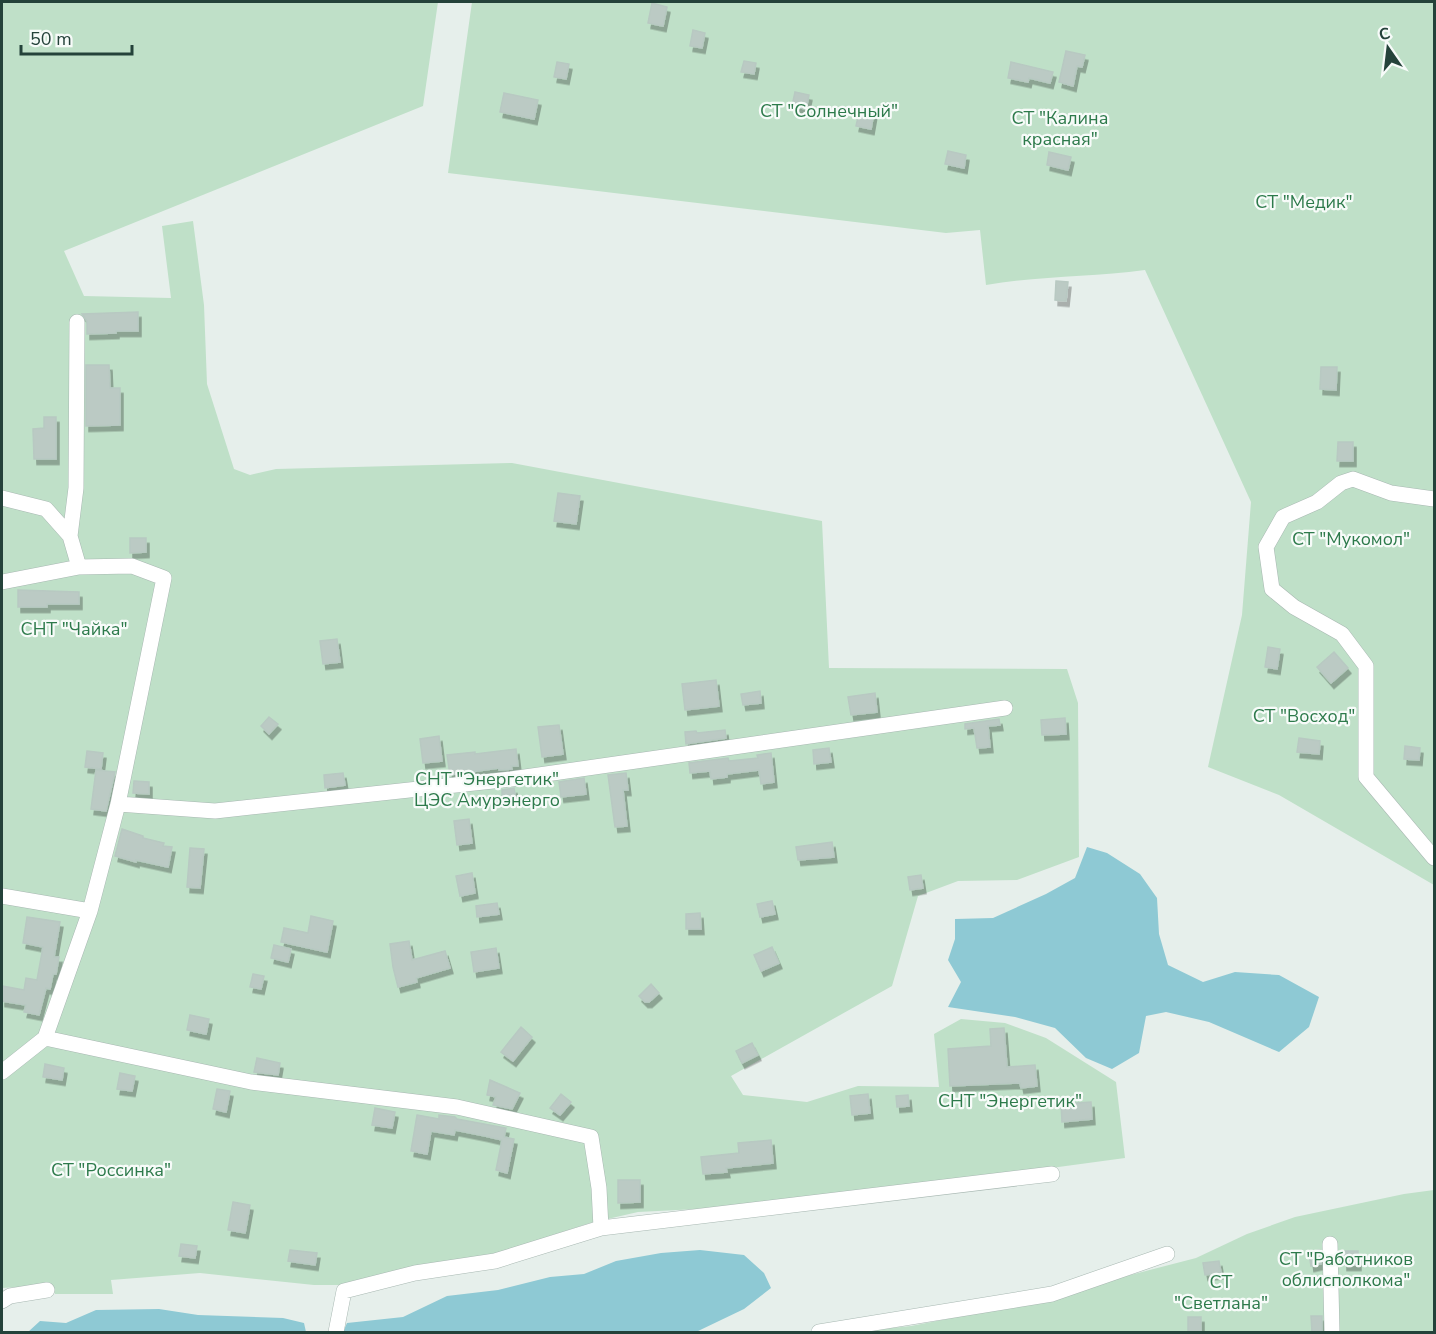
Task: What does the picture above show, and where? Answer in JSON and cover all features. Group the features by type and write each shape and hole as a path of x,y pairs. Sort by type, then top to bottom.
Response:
{"street":[{"path":"77,322 76,488 70,536 79,567"},
{"path":"1434,499 1391,493 1353,479 1341,483 1317,502 1283,518 1266,547 1272,589 1294,607 1342,634 1366,666 1366,777 1434,858"},
{"path":"2,498 46,509 70,536"},
{"path":"2,582 79,567 132,566 164,578 118,804 90,911 45,1038 2,1072"},
{"path":"118,804 215,811 511,779 1005,708"},
{"path":"2,896 90,911"},
{"path":"45,1038 251,1082 457,1107 591,1137 599,1188 602,1228"},
{"path":"336,1332 344,1291 415,1273 495,1261 602,1228 1052,1174"},
{"path":"1330,1244 1332,1332"},
{"path":"819,1332 1052,1294 1167,1254"},
{"path":"2,1301 10,1296 47,1290"}],"green space":[{"name":"СНТ \"Энергетик\" ЦЭС Амурэнерго","path":"2,2 438,2 423,106 64,251 84,296 171,298 162,226 193,221 204,305 207,384 234,469 250,475 276,469 512,463 822,521 829,668 1067,669 1078,703 1079,857 1017,880 958,881 918,896 892,986 731,1076 743,1095 807,1102 858,1086 939,1087 934,1034 961,1019 1005,1023 1046,1038 1116,1082 1125,1158 977,1178 717,1208 638,1212 590,1223 497,1253 352,1285 314,1285 200,1273 111,1280 113,1294 55,1294 52,1285 2,1288"},
{"path":"472,2 1434,2 1434,885 1279,795 1208,767 1242,615 1251,502 1145,270 986,285 980,230 946,233 448,173"},
{"path":"1434,1190 1434,1332 852,1332 911,1326 1003,1308 1196,1258 1247,1234 1295,1217"}],"water":[{"path":"1087,847 1107,853 1140,874 1157,898 1159,934 1168,965 1203,982 1235,972 1279,975 1319,997 1309,1027 1279,1052 1209,1022 1166,1012 1146,1016 1139,1053 1112,1069 1086,1058 1055,1028 1015,1017 948,1007 961,982 948,960 955,939 955,919 993,918 1046,894 1075,878"},
{"path":"700,1250 744,1255 764,1273 771,1288 744,1309 696,1332 343,1332 347,1323 403,1317 447,1296 498,1290 550,1277 584,1274 616,1261 661,1253"},
{"path":"159,1309 198,1315 283,1318 304,1323 306,1332 28,1332 40,1321 66,1323 96,1310"}],"building":[{"path":"652,3 667,7 663,26 648,23"},
{"path":"693,30 705,33 702,48 690,46"},
{"path":"1066,51 1085,55 1082,67 1077,66 1073,86 1059,82"},
{"path":"744,61 756,63 754,74 741,72"},
{"path":"557,62 569,64 566,79 554,77"},
{"path":"1011,62 1053,72 1050,83 1029,78 1028,82 1008,78"},
{"path":"795,92 809,95 806,109 792,106"},
{"path":"504,93 538,100 534,119 500,112"},
{"path":"860,109 874,112 871,129 856,126"},
{"path":"948,151 966,155 964,168 945,164"},
{"path":"1049,152 1071,157 1068,170 1047,165"},
{"path":"1056,281 1068,282 1066,301 1055,300"},
{"path":"138,312 138,331 116,331 116,333 87,334 87,321 82,314"},
{"path":"86,365 109,365 110,388 120,388 120,425 86,426"},
{"path":"1321,367 1337,367 1336,390 1320,389"},
{"path":"44,417 56,417 56,459 34,459 33,429 44,428"},
{"path":"1338,442 1353,442 1353,461 1337,461"},
{"path":"558,493 580,496 576,524 554,521"},
{"path":"130,538 146,538 146,552 130,553"},
{"path":"18,590 79,592 79,604 18,607"},
{"path":"337,639 340,662 323,664 320,641"},
{"path":"1268,647 1280,649 1277,669 1265,667"},
{"path":"1334,652 1348,668 1331,683 1317,667"},
{"path":"716,680 719,706 685,710 682,684"},
{"path":"760,691 761,703 743,705 741,694"},
{"path":"875,693 877,712 851,715 848,697"},
{"path":"269,717 278,724 269,734 261,726"},
{"path":"1065,718 1066,734 1042,735 1041,720"},
{"path":"999,719 1000,725 988,726 990,747 977,748 974,728 965,729 965,724"},
{"path":"559,725 563,754 542,757 538,727"},
{"path":"725,730 726,738 686,744 685,732"},
{"path":"439,736 442,761 423,763 420,739"},
{"path":"1299,738 1320,741 1319,754 1297,752"},
{"path":"1405,746 1420,748 1419,760 1404,759"},
{"path":"829,748 831,762 814,764 813,750"},
{"path":"516,749 518,766 511,766 512,769 499,770 499,768 450,775 447,755"},
{"path":"87,751 103,753 101,769 85,767"},
{"path":"771,753 774,782 761,784 759,770 727,774 727,777 711,779 710,771 690,773 689,763 728,758 729,761 758,758 757,755"},
{"path":"96,770 115,772 106,811 91,809"},
{"path":"343,773 345,785 325,788 324,775"},
{"path":"626,773 628,790 623,790 627,826 615,827 608,775"},
{"path":"584,778 586,794 561,797 559,782"},
{"path":"134,781 149,782 149,794 133,793"},
{"path":"514,788 515,794 502,796 502,790"},
{"path":"469,819 472,843 457,845 454,821"},
{"path":"122,829 143,836 143,838 164,843 163,846 172,847 168,867 115,856"},
{"path":"832,842 834,857 798,860 796,847"},
{"path":"190,848 204,849 200,888 187,887"},
{"path":"472,873 475,893 460,896 456,876"},
{"path":"921,875 923,888 910,890 908,877"},
{"path":"772,901 775,914 760,917 757,904"},
{"path":"497,903 499,914 477,917 476,906"},
{"path":"700,913 701,929 686,929 686,914"},
{"path":"311,916 333,921 327,952 281,942 284,928 308,933"},
{"path":"27,917 60,922 54,957 59,957 56,974 53,974 50,989 46,988 39,1015 24,1012 26,1005 2,1001 2,986 24,990 26,978 37,980 43,947 23,943"},
{"path":"409,941 412,960 445,951 450,968 416,978 417,982 398,987 390,944"},
{"path":"274,945 291,949 288,962 271,958"},
{"path":"772,947 779,963 761,971 754,955"},
{"path":"496,948 499,968 474,972 471,952"},
{"path":"253,974 264,976 261,989 250,987"},
{"path":"651,984 659,993 649,1002 645,1002 639,996"},
{"path":"190,1015 209,1019 206,1034 187,1030"},
{"path":"521,1027 532,1037 513,1061 501,1052"},
{"path":"1004,1028 1007,1067 1035,1065 1037,1086 1021,1088 1020,1083 950,1086 948,1049 991,1046 990,1029"},
{"path":"752,1043 758,1055 742,1063 736,1051"},
{"path":"257,1058 280,1063 278,1075 254,1072"},
{"path":"45,1064 64,1068 62,1080 43,1077"},
{"path":"120,1073 135,1076 132,1091 117,1089"},
{"path":"490,1080 520,1093 512,1109 493,1105 496,1097 487,1095"},
{"path":"217,1089 230,1091 226,1112 213,1109"},
{"path":"561,1094 571,1102 560,1115 550,1108"},
{"path":"868,1094 870,1113 852,1115 850,1096"},
{"path":"908,1095 909,1106 897,1107 896,1096"},
{"path":"1091,1102 1092,1119 1062,1122 1061,1104"},
{"path":"375,1108 395,1112 392,1128 372,1125"},
{"path":"417,1115 439,1119 439,1115 455,1117 506,1128 504,1137 514,1139 507,1173 496,1170 502,1140 485,1136 455,1130 454,1135 431,1131 427,1154 411,1151"},
{"path":"771,1140 773,1163 726,1168 727,1172 703,1174 701,1157 739,1153 738,1143"},
{"path":"618,1180 640,1180 640,1202 618,1203"},
{"path":"233,1202 250,1205 245,1233 228,1230"},
{"path":"181,1244 197,1246 195,1258 179,1256"},
{"path":"290,1250 317,1253 315,1265 288,1261"},
{"path":"1320,1250 1321,1264 1311,1266 1309,1252"},
{"path":"1344,1251 1358,1251 1358,1265 1344,1265"},
{"path":"1219,1261 1221,1273 1205,1275 1203,1263"},
{"path":"1311,1316 1322,1316 1322,1332 1312,1332"},
{"path":"1188,1317 1201,1317 1201,1332 1188,1332"}],"park label":[{"name":"СТ \"Солнечный\"","path":"829,111"},
{"name":"СТ \"Калина красная\"","path":"1060,128"},
{"name":"СТ \"Медик\"","path":"1304,202"},
{"name":"СТ \"Мукомол\"","path":"1351,539"},
{"name":"СНТ \"Чайка\"","path":"74,629"},
{"name":"СТ \"Восход\"","path":"1304,716"},
{"name":"СНТ \"Энергетик\"","path":"1010,1101"},
{"name":"СТ \"Россинка\"","path":"111,1170"},
{"name":"СТ \"Работников облисполкома\"","path":"1346,1269"},
{"name":"СТ \"Светлана\"","path":"1221,1292"}]}
